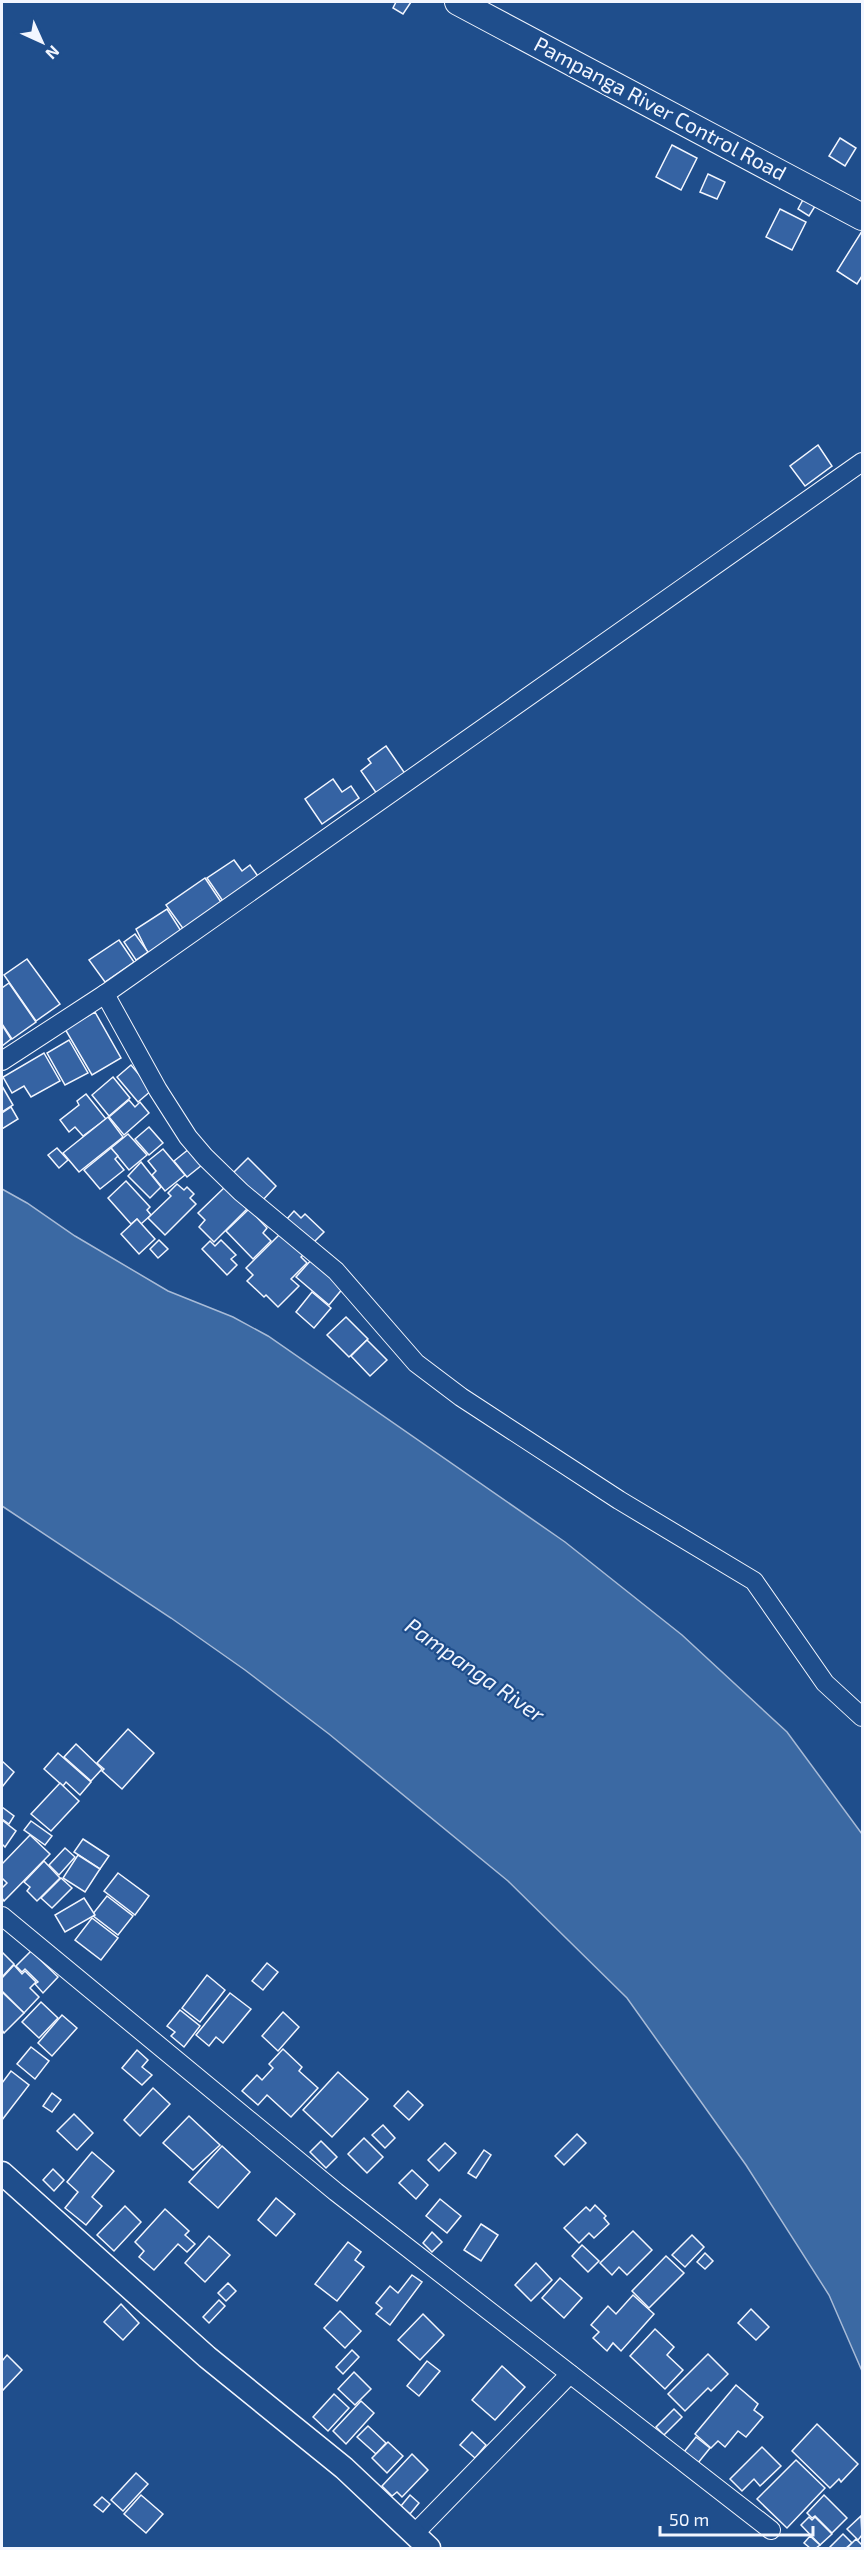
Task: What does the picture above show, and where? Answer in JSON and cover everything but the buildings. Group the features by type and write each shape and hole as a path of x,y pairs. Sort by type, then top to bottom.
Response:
{"main road":[{"name":"Pampanga River Control Road","path":"458,2 862,217"}],"street":[{"path":"2,1061 105,994 862,462"},
{"path":"105,994 158,1090 188,1137 241,1192 336,1271 416,1363 461,1397 619,1500 754,1581 825,1683 862,1717"},
{"path":"2,1916 336,2192 771,2530"},
{"path":"2,2173 207,2357 344,2468 421,2541 570,2374"}],"water":[{"name":"Pampanga River","path":"2,1189 75,1236 168,1291 233,1317 268,1336 565,1542 682,1635 787,1732 862,1834 862,2371 829,2295 746,2165 627,1998 508,1881 329,1734 245,1670 171,1618 2,1506"}]}
